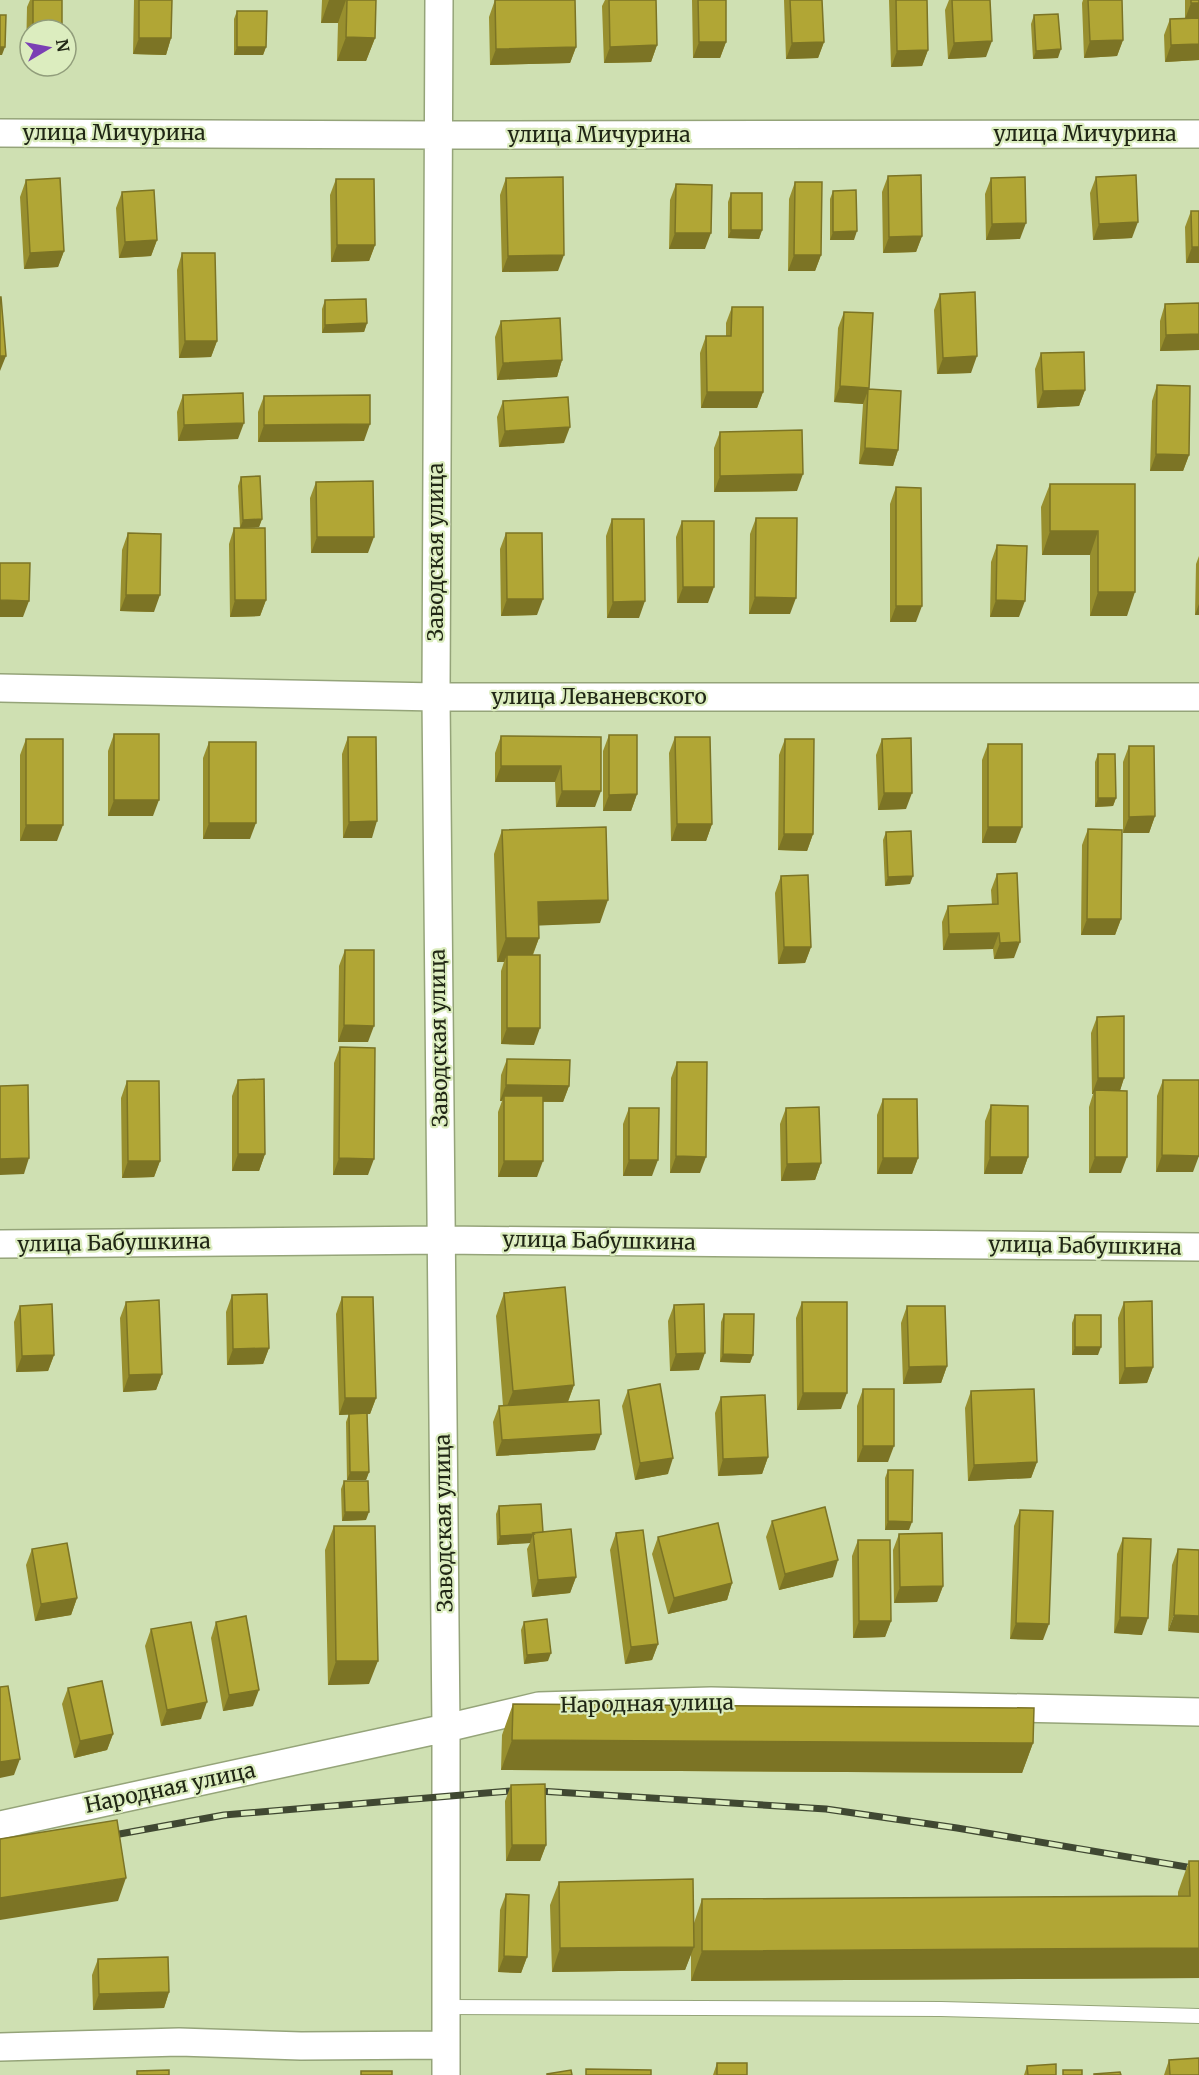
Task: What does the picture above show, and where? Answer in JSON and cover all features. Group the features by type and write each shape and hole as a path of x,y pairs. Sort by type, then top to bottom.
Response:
{"street":[{"name":"Заводская улица","path":"439,0 436,697 446,1728 446,2075"},
{"name":"улица Мичурина","path":"0,133 1199,134"},
{"name":"улица Леваневского","path":"0,688 436,697 1199,697"},
{"name":"улица Бабушкина","path":"0,1244 441,1240 1199,1247"},
{"name":"Народная улица","path":"0,1825 539,1706 711,1701 1199,1712"},
{"path":"0,2047 179,2042 301,2046 446,2045"}],"lane":[{"path":"447,2007 941,2009 1199,2016"}],"building":[{"path":"33,0 62,0 62,18 33,18"},
{"path":"139,0 172,0 171,38 139,38"},
{"path":"347,0 376,0 375,38 346,37"},
{"path":"495,0 575,0 576,47 496,49"},
{"path":"609,0 656,0 657,45 610,47"},
{"path":"698,0 726,0 726,42 699,42"},
{"path":"790,0 822,0 824,42 792,43"},
{"path":"896,0 927,0 928,50 897,51"},
{"path":"952,0 990,0 992,41 954,43"},
{"path":"1088,0 1122,0 1123,40 1090,41"},
{"path":"1191,0 1199,0 1199,3 1191,3"},
{"path":"237,11 267,11 266,47 237,47"},
{"path":"1058,14 1061,49 1036,51 1034,15"},
{"path":"0,15 6,15 5,47 0,47"},
{"path":"1199,18 1199,44 1171,45 1170,19"},
{"path":"921,175 922,236 889,237 888,176"},
{"path":"1136,175 1138,222 1099,224 1096,177"},
{"path":"563,177 564,255 508,256 506,178"},
{"path":"1025,177 1026,223 992,224 991,178"},
{"path":"60,178 64,251 30,253 26,180"},
{"path":"336,179 374,179 375,245 337,245"},
{"path":"795,182 822,182 821,255 794,255"},
{"path":"676,184 712,185 711,233 675,233"},
{"path":"154,190 157,240 125,242 122,192"},
{"path":"856,190 857,231 833,232 833,191"},
{"path":"731,193 762,193 762,230 731,230"},
{"path":"1191,211 1199,211 1199,247 1192,247"},
{"path":"182,253 215,253 217,341 185,341"},
{"path":"975,292 977,356 943,358 940,294"},
{"path":"1,297 6,356 0,356"},
{"path":"366,299 367,323 325,325 325,300"},
{"path":"1199,303 1199,334 1166,335 1165,304"},
{"path":"732,307 763,307 763,392 707,392 706,336 731,336"},
{"path":"844,312 873,313 869,388 840,386"},
{"path":"560,318 562,360 503,363 501,321"},
{"path":"1084,352 1085,390 1043,391 1041,353"},
{"path":"1157,385 1190,386 1189,455 1156,454"},
{"path":"868,389 901,391 898,450 865,448"},
{"path":"243,393 244,423 184,425 183,395"},
{"path":"370,395 370,424 264,425 264,396"},
{"path":"568,397 570,427 505,431 503,401"},
{"path":"802,430 803,474 720,476 720,432"},
{"path":"260,476 262,519 243,520 241,477"},
{"path":"373,481 374,537 317,537 316,482"},
{"path":"1050,484 1135,484 1135,592 1098,592 1098,531 1050,531"},
{"path":"896,487 921,488 922,606 896,606"},
{"path":"756,518 797,518 796,598 755,597"},
{"path":"612,519 644,519 645,601 613,602"},
{"path":"682,521 714,521 714,587 683,587"},
{"path":"234,528 265,528 266,600 235,600"},
{"path":"128,533 161,534 160,595 126,595"},
{"path":"506,533 542,533 543,599 507,599"},
{"path":"997,545 1027,546 1025,601 996,600"},
{"path":"0,563 30,563 29,601 0,600"},
{"path":"114,734 159,734 159,800 114,800"},
{"path":"609,735 637,735 637,794 609,795"},
{"path":"501,736 601,737 601,791 562,791 561,766 501,766"},
{"path":"348,737 376,737 377,821 349,822"},
{"path":"675,737 710,737 712,824 677,824"},
{"path":"911,738 912,793 884,793 882,739"},
{"path":"26,739 63,739 63,825 26,825"},
{"path":"785,739 814,739 813,834 784,834"},
{"path":"209,742 256,742 256,823 209,823"},
{"path":"988,744 1022,744 1022,827 988,827"},
{"path":"1129,746 1154,746 1155,816 1129,817"},
{"path":"1098,754 1115,754 1116,798 1098,798"},
{"path":"606,827 608,900 538,902 539,938 506,938 502,830"},
{"path":"1088,829 1122,830 1121,919 1087,919"},
{"path":"911,831 913,876 888,877 886,832"},
{"path":"1017,873 1020,942 1000,943 999,933 949,934 948,906 998,904 997,874"},
{"path":"808,875 811,947 784,947 781,876"},
{"path":"345,950 374,950 374,1026 344,1025"},
{"path":"507,955 540,955 540,1028 507,1028"},
{"path":"1124,1016 1124,1078 1098,1078 1097,1017"},
{"path":"340,1047 375,1048 374,1159 339,1158"},
{"path":"507,1059 570,1060 569,1086 506,1085"},
{"path":"677,1062 707,1062 706,1157 676,1156"},
{"path":"264,1079 265,1154 238,1154 238,1080"},
{"path":"1163,1080 1199,1080 1199,1156 1162,1155"},
{"path":"127,1081 159,1081 160,1161 128,1161"},
{"path":"28,1085 29,1158 0,1159 0,1086"},
{"path":"1095,1090 1127,1091 1127,1157 1095,1157"},
{"path":"504,1096 543,1096 543,1161 504,1161"},
{"path":"883,1099 917,1099 918,1158 883,1158"},
{"path":"991,1105 1028,1106 1028,1157 990,1157"},
{"path":"819,1107 821,1163 787,1164 786,1108"},
{"path":"629,1108 659,1108 658,1160 629,1160"},
{"path":"565,1287 574,1385 513,1391 504,1293"},
{"path":"267,1294 269,1348 233,1349 232,1295"},
{"path":"342,1297 373,1297 376,1398 345,1398"},
{"path":"159,1300 162,1374 129,1375 126,1302"},
{"path":"1152,1301 1153,1367 1125,1368 1124,1302"},
{"path":"802,1302 847,1302 847,1393 803,1393"},
{"path":"52,1304 54,1355 22,1356 20,1306"},
{"path":"704,1304 705,1353 676,1354 674,1305"},
{"path":"907,1306 945,1306 947,1366 909,1367"},
{"path":"724,1314 754,1314 753,1355 723,1354"},
{"path":"1075,1315 1101,1315 1101,1347 1075,1347"},
{"path":"660,1384 673,1458 640,1463 628,1390"},
{"path":"863,1389 894,1389 894,1446 863,1446"},
{"path":"1034,1389 1037,1462 974,1465 971,1391"},
{"path":"765,1395 768,1457 723,1459 721,1397"},
{"path":"599,1400 601,1434 502,1440 499,1406"},
{"path":"367,1413 369,1472 350,1472 349,1414"},
{"path":"888,1470 913,1470 912,1522 888,1521"},
{"path":"344,1481 368,1481 369,1512 345,1512"},
{"path":"541,1504 543,1532 500,1536 499,1506"},
{"path":"825,1507 838,1560 785,1574 772,1521"},
{"path":"1020,1510 1053,1511 1049,1624 1016,1623"},
{"path":"718,1523 732,1583 674,1598 658,1537"},
{"path":"334,1526 375,1526 378,1661 336,1661"},
{"path":"571,1529 576,1577 538,1580 533,1533"},
{"path":"643,1530 658,1644 631,1647 616,1533"},
{"path":"942,1533 943,1586 900,1587 899,1534"},
{"path":"1123,1538 1151,1539 1148,1618 1120,1617"},
{"path":"858,1540 890,1540 891,1621 859,1621"},
{"path":"67,1543 77,1598 41,1604 32,1549"},
{"path":"1178,1549 1199,1550 1199,1616 1174,1615"},
{"path":"246,1616 259,1690 229,1695 216,1622"},
{"path":"547,1619 551,1653 527,1655 524,1622"},
{"path":"191,1622 207,1702 167,1710 151,1629"},
{"path":"102,1681 113,1734 80,1741 68,1688"},
{"path":"8,1686 20,1759 0,1762 0,1687"},
{"path":"513,1704 1034,1708 1033,1743 512,1740"},
{"path":"545,1784 546,1845 512,1845 511,1785"},
{"path":"117,1820 126,1878 0,1898 0,1839"},
{"path":"1189,1861 1199,1861 1199,1948 702,1951 702,1899 1190,1896"},
{"path":"693,1879 694,1947 560,1948 559,1882"},
{"path":"506,1894 529,1895 527,1957 504,1956"},
{"path":"168,1957 169,1992 99,1994 98,1959"},
{"path":"1199,2058 1199,2075 1170,2075 1169,2060"},
{"path":"717,2063 747,2063 747,2075 717,2075"},
{"path":"1056,2064 1056,2075 1028,2075 1027,2066"},
{"path":"586,2069 651,2070 651,2075 586,2075"},
{"path":"169,2070 169,2075 137,2075 137,2071"},
{"path":"571,2070 572,2075 547,2075 547,2074"},
{"path":"1063,2070 1082,2070 1082,2075 1063,2075"},
{"path":"361,2071 392,2071 392,2075 361,2075"},
{"path":"1120,2072 1121,2075 1094,2075 1094,2074"}],"railway":[{"path":"103,1837 224,1815 523,1790 826,1809 957,1828 1199,1869"}]}
